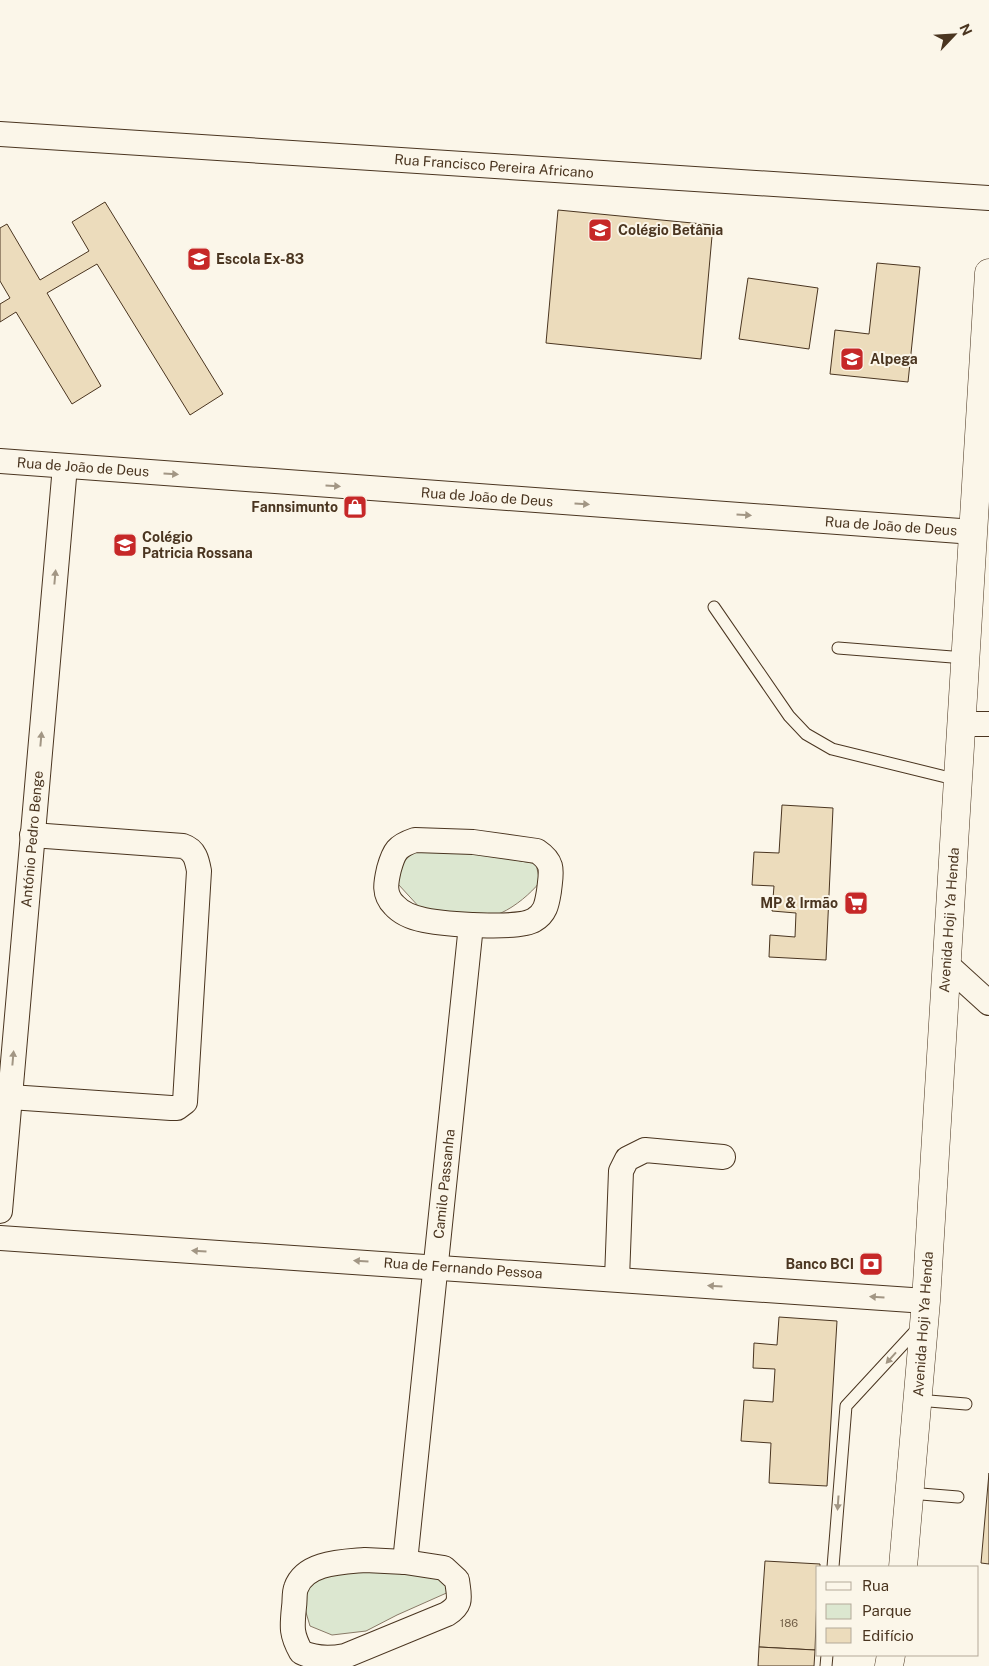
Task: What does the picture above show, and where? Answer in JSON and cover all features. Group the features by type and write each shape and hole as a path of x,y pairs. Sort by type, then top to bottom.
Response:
{"main road":[{"name":"Avenida Hoji Ya Henda","path":"902,1566 924,1311 974,532 985,421 989,273"}],"street":[{"name":"Rua Francisco Pereira Africano","path":"0,134 989,198"},
{"name":"Rua de João de Deus","path":"0,460 974,532"},
{"name":"António Pedro Benge","path":"0,1211 65,466"},
{"path":"961,724 989,724"},
{"path":"10,1097 171,1108 177,1108 185,1102 200,871 194,854 183,846 32,835"},
{"path":"415,840 473,842 537,851 546,857 552,870 546,907 540,916 533,921 521,924 471,925 424,920 405,913 394,905 388,897 385,886 393,855 399,848 415,840"},
{"name":"Camilo Passanha","path":"405,1562 471,925"},
{"path":"946,964 989,1003"},
{"path":"617,1279 621,1171 627,1158 646,1150 724,1157"},
{"name":"Rua de Fernando Pessoa","path":"0,1238 617,1279 924,1311"},
{"path":"365,1560 405,1562 444,1568 451,1572 458,1580 459,1602 456,1609 345,1656 297,1659 292,1629 296,1587 303,1578 312,1570 326,1564 365,1560"}],"lane":[{"path":"714,607 789,716 806,734 832,749 958,780"},
{"path":"838,648 966,658"},
{"path":"833,1566 846,1406 924,1311"},
{"path":"917,1400 966,1404"},
{"path":"909,1493 958,1497"}],"green space":[{"path":"431,843 536,864 540,882 512,907 501,913 475,914 421,909 398,884 402,863 417,849"},
{"path":"336,1564 444,1574 451,1591 366,1631 332,1635 310,1626 305,1609 306,1586"}],"building":[{"path":"105,202 223,394 190,415 97,264 47,293 101,386 72,404 16,312 0,322 0,304 10,298 0,281 0,228 7,224 40,280 89,251 72,222"},
{"path":"558,210 713,225 701,359 546,343"},
{"path":"877,263 920,267 908,382 830,374 835,330 869,334"},
{"path":"748,278 818,288 809,349 739,339"},
{"path":"782,805 833,808 826,960 769,957 770,935 795,937 796,913 772,911 774,886 752,885 754,852 779,853"},
{"path":"779,1317 837,1321 827,1486 769,1483 771,1443 741,1441 744,1400 773,1402 775,1369 753,1368 754,1343 777,1345"},
{"path":"989,1473 989,1564 981,1563"},
{"path":"765,1561 820,1564 820,1566 816,1566 815,1650 759,1647"},
{"path":"759,1647 815,1650 814,1666 758,1666"}],"place":[{"name":"Colégio Betânia","path":"600,230"},
{"name":"Escola Ex-83","path":"199,259"},
{"name":"Alpega","path":"852,359"},
{"name":"Fannsimunto","path":"355,507"},
{"name":"Colégio Patricia Rossana","path":"125,545"},
{"name":"MP & Irmão","path":"856,903"},
{"name":"Banco BCI","path":"871,1264"}]}
